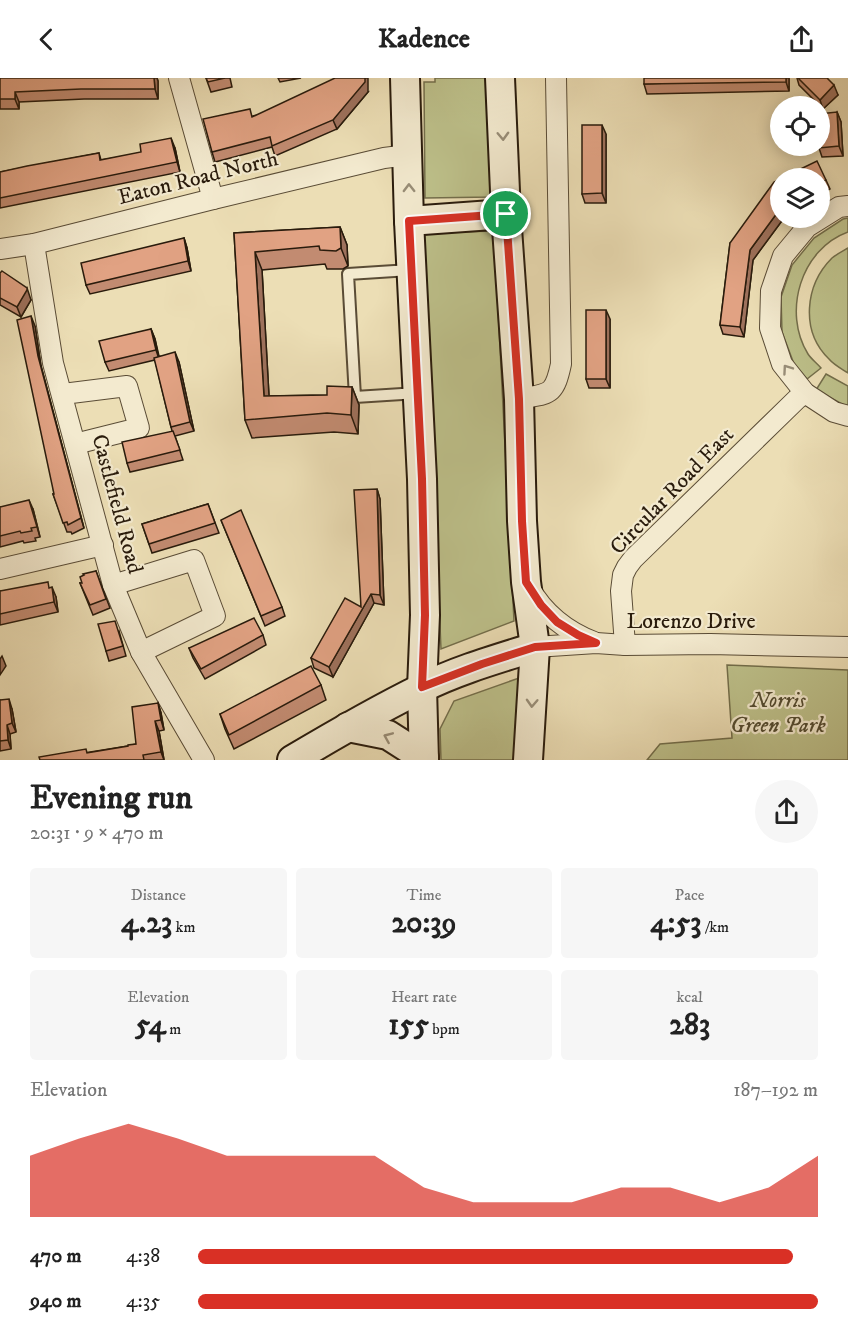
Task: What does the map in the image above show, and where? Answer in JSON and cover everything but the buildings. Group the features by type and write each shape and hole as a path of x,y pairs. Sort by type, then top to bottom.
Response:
{"street":[{"path":"179,78 213,199"},
{"path":"405,78 409,221 422,479 425,615 422,687 424,759"},
{"path":"500,78 506,214 519,399 522,521 526,582 535,647 528,760"},
{"path":"519,399 548,393 558,381 561,364 556,78"},
{"name":"Eaton Road North","path":"0,249 34,244 384,158 408,155"},
{"path":"848,206 839,207 807,227 783,256 771,291 770,328 782,364 805,393 834,412 848,416"},
{"path":"409,221 506,214"},
{"name":"Castlefield Road","path":"34,244 53,363 113,585 141,652 204,760"},
{"path":"63,394 127,386 139,428 75,444"},
{"name":"Circular Road East","path":"624,645 621,591 623,575 627,567 805,393"},
{"path":"0,569 103,545"},
{"path":"113,585 194,560 215,616 141,652"},
{"path":"526,582 537,601 557,622 596,643"},
{"name":"Lorenzo Drive","path":"535,647 596,643 848,647"},
{"path":"292,760 422,687 535,647"},
{"path":"348,727 388,735 424,759"}],"lane":[{"path":"412,270 348,274 355,398 418,393"}],"green space":[{"path":"435,78 490,78 491,197 425,198 424,82 435,82"},
{"path":"848,218 848,232 832,240 818,252 808,267 797,301 800,337 808,354 821,368 807,379 794,364 782,332 781,297 792,265 814,238"},
{"path":"494,231 514,621 441,649 423,233"},
{"path":"848,248 848,373 833,363 820,348 813,335 810,308 816,281 823,269 832,258"},
{"path":"826,374 848,386 848,407 816,390"},
{"name":"Norris Green Park","path":"727,665 848,670 848,760 647,760 660,744 732,738"},
{"path":"519,678 515,760 441,760 440,729 454,701"}],"route":[{"path":"506,214 519,399 526,582 534,596 557,622 596,643 535,647 422,687 425,615 422,479 409,221 506,214"}]}
